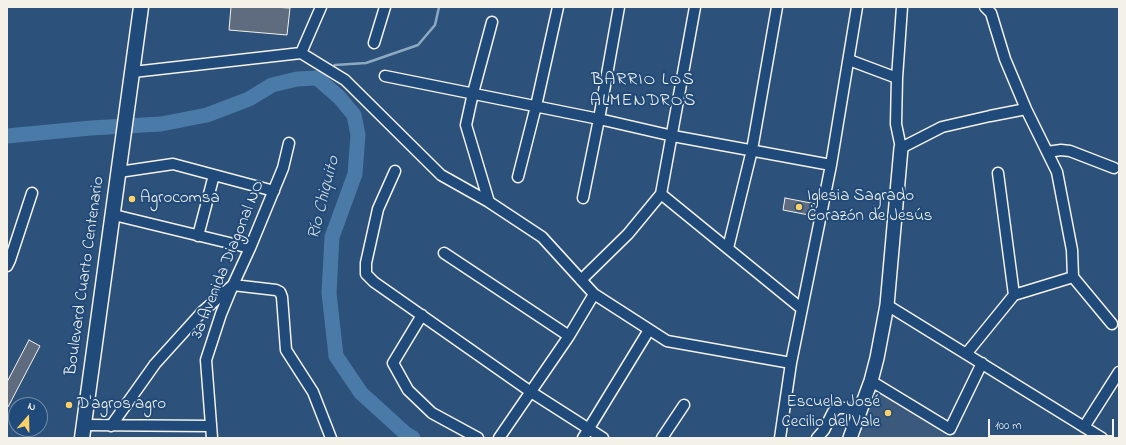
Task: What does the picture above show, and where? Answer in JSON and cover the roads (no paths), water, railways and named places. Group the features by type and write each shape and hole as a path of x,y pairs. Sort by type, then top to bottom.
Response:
{"main road":[{"name":"Boulevard Cuarto Centenario","path":"83,431 114,215 141,7"}],"street":[{"path":"301,53 321,7"},
{"path":"374,43 385,7"},
{"path":"518,177 536,106 558,7"},
{"path":"583,198 600,119 620,7"},
{"path":"581,280 628,234 661,194 673,136 695,7"},
{"path":"728,248 752,150 777,7"},
{"path":"780,438 802,308 831,165 857,7"},
{"path":"850,438 871,381 887,305 901,148 896,124 897,78 902,7"},
{"path":"985,7 991,13 1005,59 1026,110 1057,172 1072,250 1073,277 1112,324"},
{"path":"489,202 466,125 492,22"},
{"path":"132,79 301,53 345,80 441,174 489,202 542,237 594,294 649,330 667,341 792,364"},
{"path":"849,60 897,78"},
{"path":"385,76 600,119 673,136 831,165"},
{"path":"901,148 942,127 990,116 1026,110"},
{"name":"3a Avenida Diagonal NO","path":"212,438 206,360 232,285 250,248 283,168 289,143"},
{"path":"1047,152 1061,150 1070,151 1114,168"},
{"path":"119,169 173,164 274,191"},
{"path":"395,171 378,209 366,263 366,274 374,282 531,392 603,438"},
{"path":"998,173 1014,295"},
{"path":"198,236 214,175"},
{"path":"7,266 32,193"},
{"path":"661,194 802,308"},
{"path":"114,215 250,248"},
{"path":"444,253 569,336"},
{"path":"966,354 1014,295 1073,277"},
{"path":"111,426 155,364 202,312 232,285 276,290 280,292 282,297 286,350 313,392 331,438"},
{"path":"499,438 569,336 594,294"},
{"path":"887,305 1102,438"},
{"path":"422,315 393,363 408,390 432,413 478,438"},
{"path":"583,438 649,330"},
{"path":"871,381 950,429 982,363"},
{"path":"1084,427 1119,372"},
{"path":"662,438 684,405"},
{"path":"817,438 824,430 833,412 838,408 846,408 860,412"},
{"path":"83,431 111,426 211,426"}],"waterway":[{"path":"331,68 335,65 366,63 418,45 435,25 439,7"},
{"path":"317,78 325,72"},
{"name":"Río Chiquito","path":"7,136 91,128 161,124 207,115 249,99 272,85 297,79 317,78 339,97 354,115 358,135 355,174 332,237 329,293 336,356 361,393 405,433 413,438"}],"place":[{"name":"Agrocomsa","path":"132,199"},
{"name":"Iglesia Sagrado Corazón de Jesús","path":"799,207"},
{"name":"D'agros agro","path":"69,405"},
{"name":"Escuela José Cecilio del Vale","path":"888,413"}],"district":[{"name":"BARRIO LOS ALMENDROS","path":"643,91"}]}
